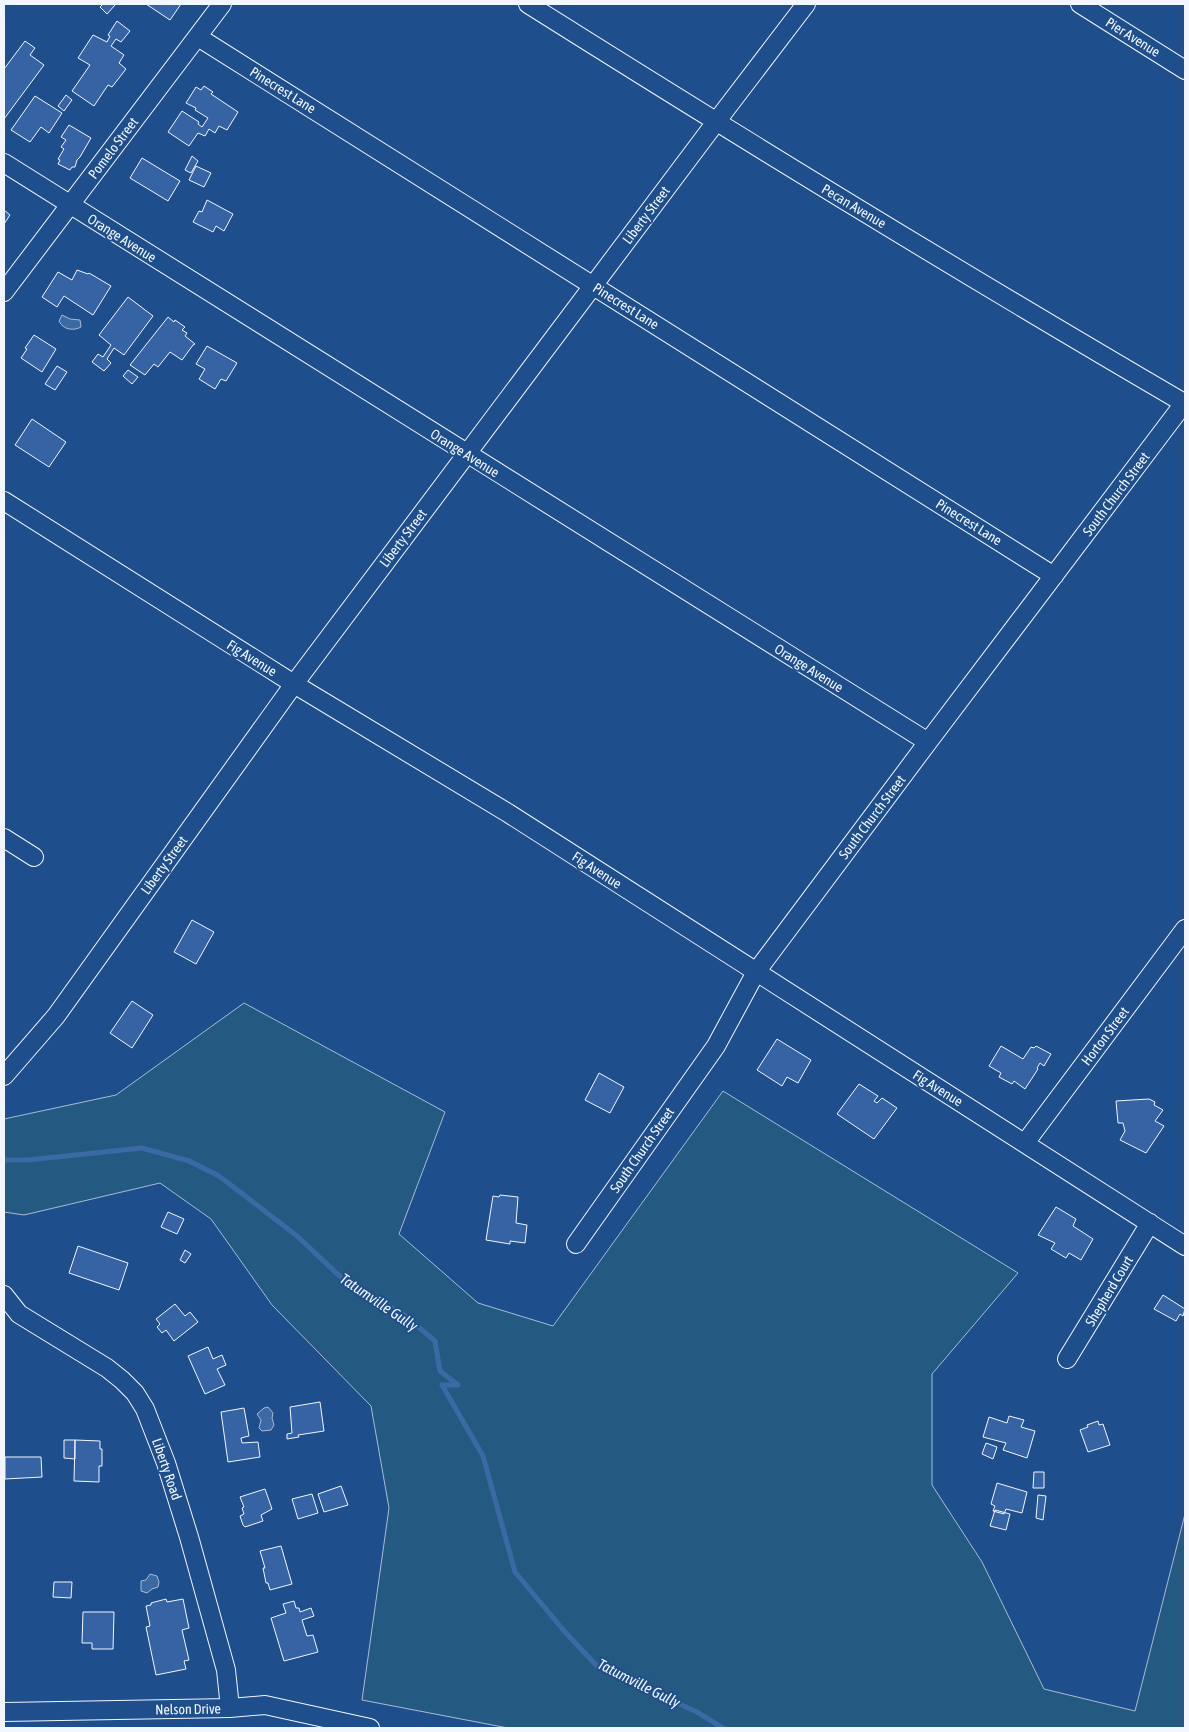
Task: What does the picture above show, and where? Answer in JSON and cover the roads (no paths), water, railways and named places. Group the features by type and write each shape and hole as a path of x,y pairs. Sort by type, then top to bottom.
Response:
{"street":[{"name":"Pomelo Street","path":"4,292 222,4"},
{"name":"Pecan Avenue","path":"528,4 716,122 1066,334 1185,402"},
{"name":"Liberty Street","path":"4,1076 56,1016 294,684 806,4"},
{"name":"Pier Avenue","path":"1080,4 1185,70"},
{"name":"Pinecrest Lane","path":"198,37 1054,576"},
{"name":"Orange Avenue","path":"4,163 928,742"},
{"name":"South Church Street","path":"576,1244 716,1046 756,972 1185,402"},
{"name":"Fig Avenue","path":"4,501 294,684 508,813 1185,1246"},
{"path":"4,838 34,857"},
{"name":"Horton Street","path":"1025,1143 1185,930"},
{"name":"Shepherd Court","path":"1067,1360 1150,1223"},
{"name":"Liberty Road","path":"4,1295 20,1314 117,1376 135,1393 145,1409 166,1463 189,1537 226,1670 230,1708"},
{"name":"Nelson Drive","path":"4,1712 230,1708 265,1705 370,1728"}],"waterway":[{"name":"Tatumville Gully","path":"4,1160 28,1160 142,1148 189,1161 219,1176 297,1236 345,1281 403,1314 435,1341 440,1371 458,1385 442,1385 483,1456 515,1572 565,1632 597,1666 697,1712 723,1728"}]}
